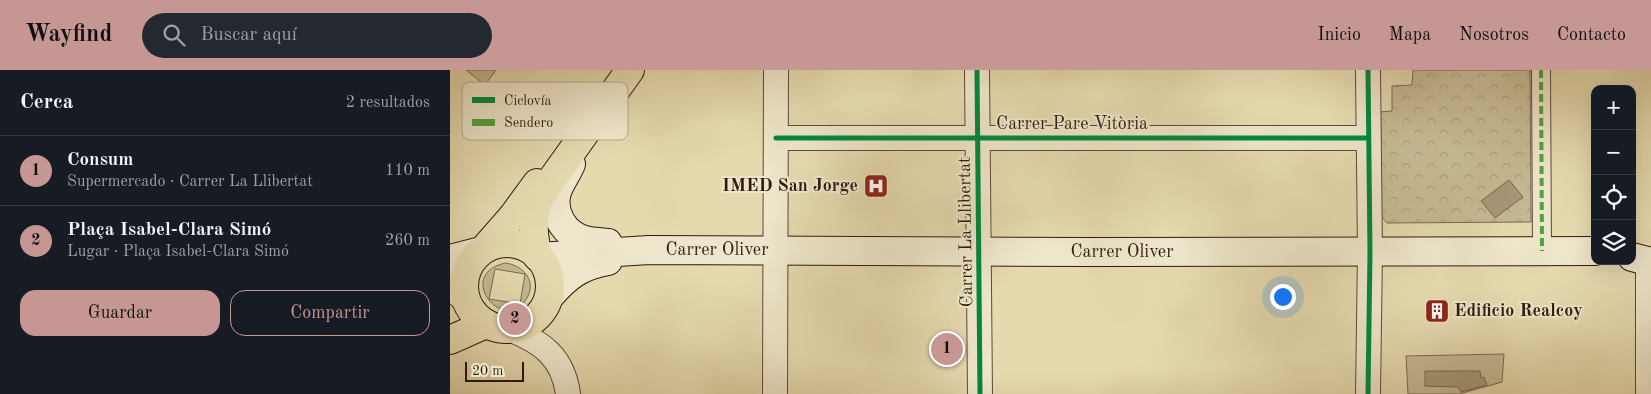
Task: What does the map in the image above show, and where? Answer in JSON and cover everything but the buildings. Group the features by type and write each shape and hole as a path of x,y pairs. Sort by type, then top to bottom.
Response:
{"main road":[{"path":"621,82 630,70"},
{"path":"498,327 476,316 458,291 471,262 513,216 556,156 578,140"},
{"path":"538,256 533,235 533,223 538,201 580,140"},
{"path":"581,140 569,170 557,192 556,212 560,221 572,234 583,240 649,250"},
{"path":"450,259 500,243 521,245 538,256 544,263 550,280 549,297 544,309 536,319 525,325 498,327 450,340"},
{"name":"Carrer Oliver","path":"538,256 649,250 980,252 1591,251"},
{"name":"Carrer Oliver","path":"549,297 570,276 585,266 649,250"}],"street":[{"path":"775,394 776,70"},
{"name":"Carrer La Llibertat","path":"977,70 980,394"},
{"path":"1368,70 1370,252 1368,394"},
{"path":"1541,70 1542,251"},
{"name":"Carrer Pare Vitòria","path":"776,138 1368,138"},
{"path":"1643,255 1648,394"},
{"path":"498,327 534,340 550,353 562,369 568,394"}],"green space":[{"path":"466,70 496,70 487,82 481,82"},
{"path":"1413,70 1530,70 1531,222 1387,223 1380,215 1379,112 1392,111 1392,86 1412,85"},
{"path":"505,263 512,264 523,270 529,280 530,292 517,308 507,310 496,307 488,299 483,289 484,279 490,270","holes":["495,269 525,274 520,304 489,299"]},
{"path":"1504,354 1502,382 1459,394 1408,394 1406,356"}],"shaded area":[{"path":"1509,180 1523,197 1495,218 1481,201"},
{"path":"1425,371 1480,371 1481,378 1484,377 1487,385 1461,392 1458,387 1425,386"}],"marked path":[{"path":"1541,70 1542,251"}],"cycle path":[{"path":"977,70 980,394"},
{"path":"1368,70 1370,252 1368,394"},
{"path":"776,138 1368,138"}],"place":[{"name":"IMED San Jorge","path":"876,186"},
{"name":"Edificio Realcoy","path":"1437,311"},
{"name":"Plaça Isabel-Clara Simó","path":"515,319"},
{"name":"Consum","path":"947,349"}]}
